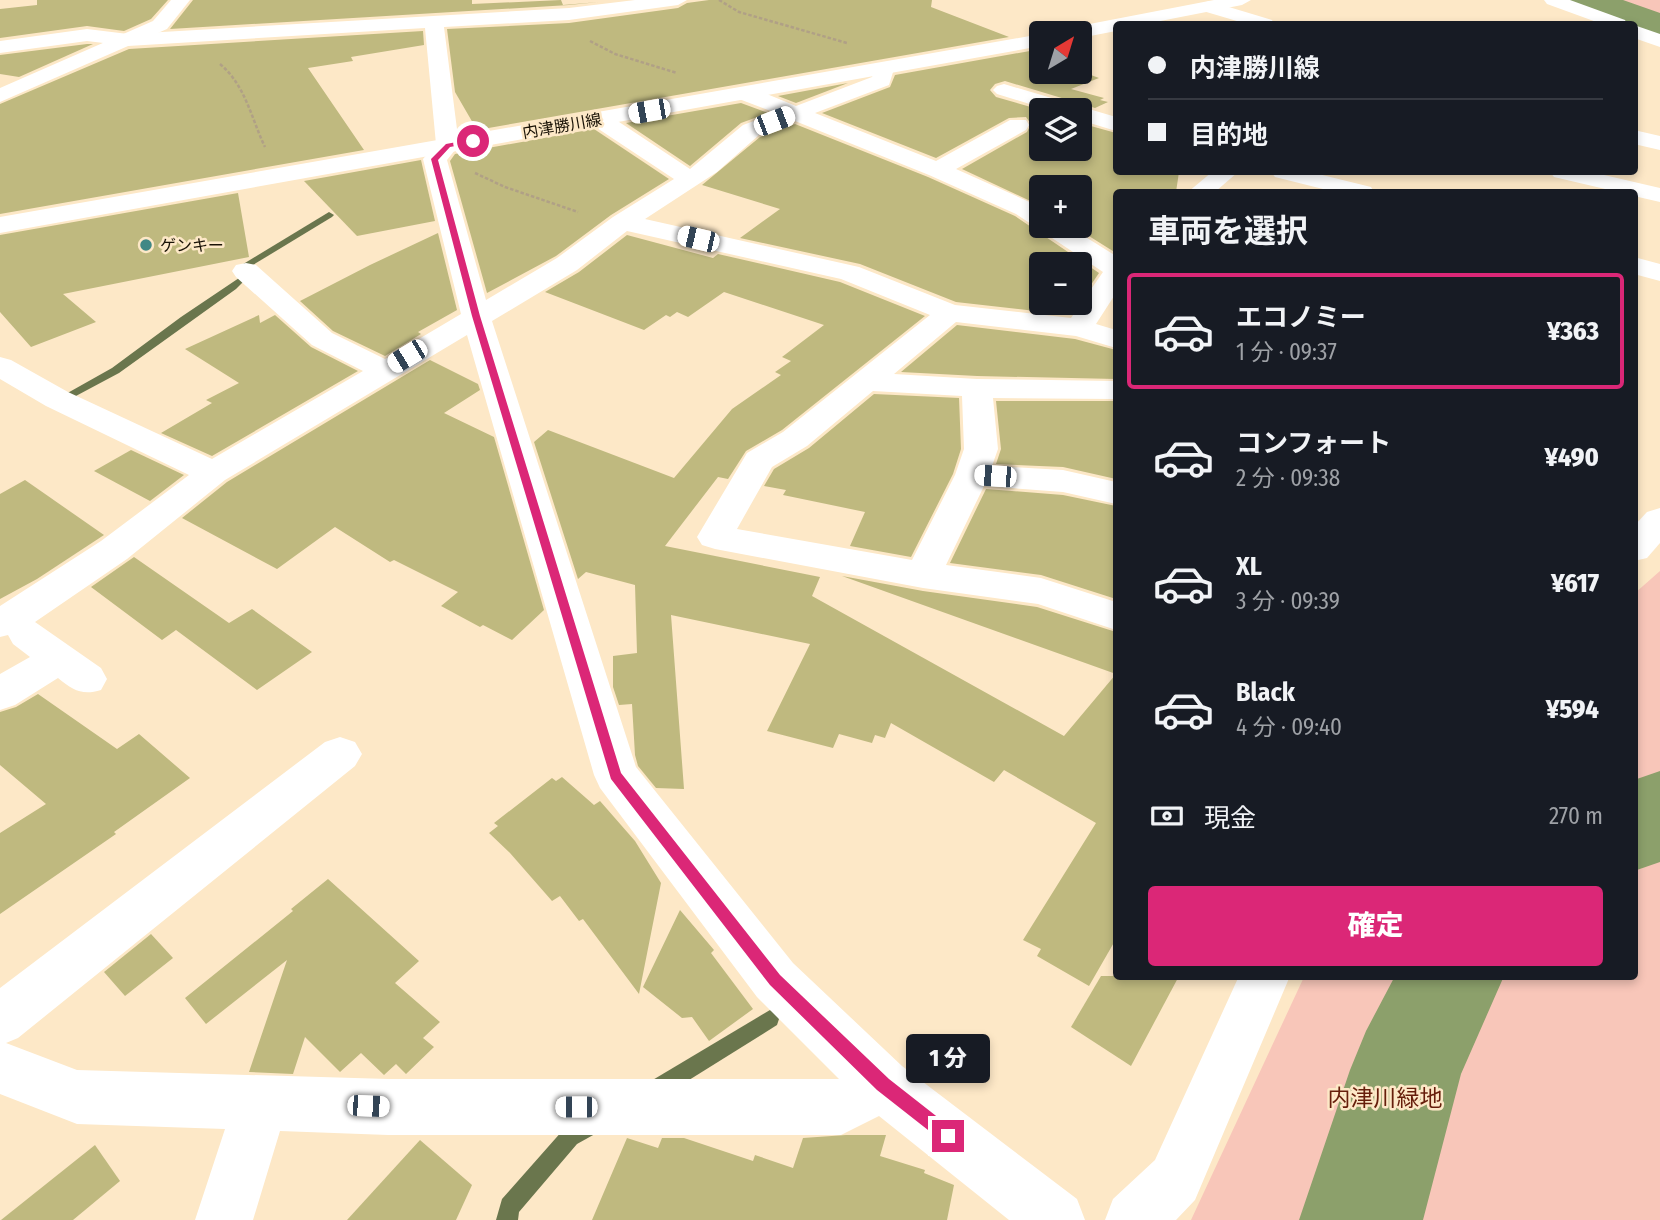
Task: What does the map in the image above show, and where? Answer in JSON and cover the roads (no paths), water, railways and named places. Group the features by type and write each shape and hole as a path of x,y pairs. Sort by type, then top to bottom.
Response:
{"street":[{"path":"0,96 160,25 181,0"},
{"path":"0,47 87,35 128,40 212,35 347,20 434,21 569,14 677,0"},
{"path":"1138,21 1242,0"},
{"path":"1553,0 1610,21"},
{"path":"1209,7 1255,21"},
{"path":"434,21 441,152 476,316 616,775 775,980 883,1085 1056,1220"},
{"path":"1092,30 1113,26"},
{"path":"1638,33 1660,41"},
{"name":"内津勝川線","path":"0,225 281,175 441,152 600,119 1029,42"},
{"path":"0,694 74,668 13,628 22,612 114,550 213,473 567,264 620,224 709,167 751,130 882,81 884,69"},
{"path":"1004,90 1031,98"},
{"path":"747,94 937,170 1029,212"},
{"path":"1092,115 1113,120"},
{"path":"600,119 690,178"},
{"path":"937,170 1018,125"},
{"path":"1638,138 1660,143"},
{"path":"1203,189 1222,175"},
{"path":"1295,175 1350,189"},
{"path":"1575,175 1634,189"},
{"path":"1638,190 1660,195"},
{"path":"620,224 849,273 950,313 1079,328 1113,338"},
{"path":"1071,238 1113,264"},
{"path":"1638,266 1660,273"},
{"path":"1079,328 1113,268"},
{"path":"246,271 322,339 384,370"},
{"path":"950,313 795,439 759,460 715,537 923,575 1041,591 1113,615"},
{"path":"0,366 57,400 213,473"},
{"path":"866,381 976,388 1113,390"},
{"path":"923,575 972,475 981,449 976,388"},
{"path":"972,475 1063,481 1113,492"},
{"path":"1638,545 1660,520"},
{"path":"0,1020 340,754"},
{"path":"1133,1220 1175,1180 1263,980"},
{"path":"0,1067 77,1097 388,1107 841,1107 883,1085"},
{"path":"224,1220 261,1102"}],"waterway":[{"path":"1588,0 1660,27"},
{"path":"245,266 329,215"},
{"path":"70,395 116,371 239,281"},
{"path":"1638,828 1660,810"},
{"path":"1361,1220 1406,1070 1449,980"},
{"path":"658,1088 770,1019"},
{"path":"507,1220 510,1207 570,1137 588,1127"}],"place":[{"name":"ゲンキー","path":"146,245"}],"park label":[{"name":"内津川緑地","path":"1385,1098"}]}
